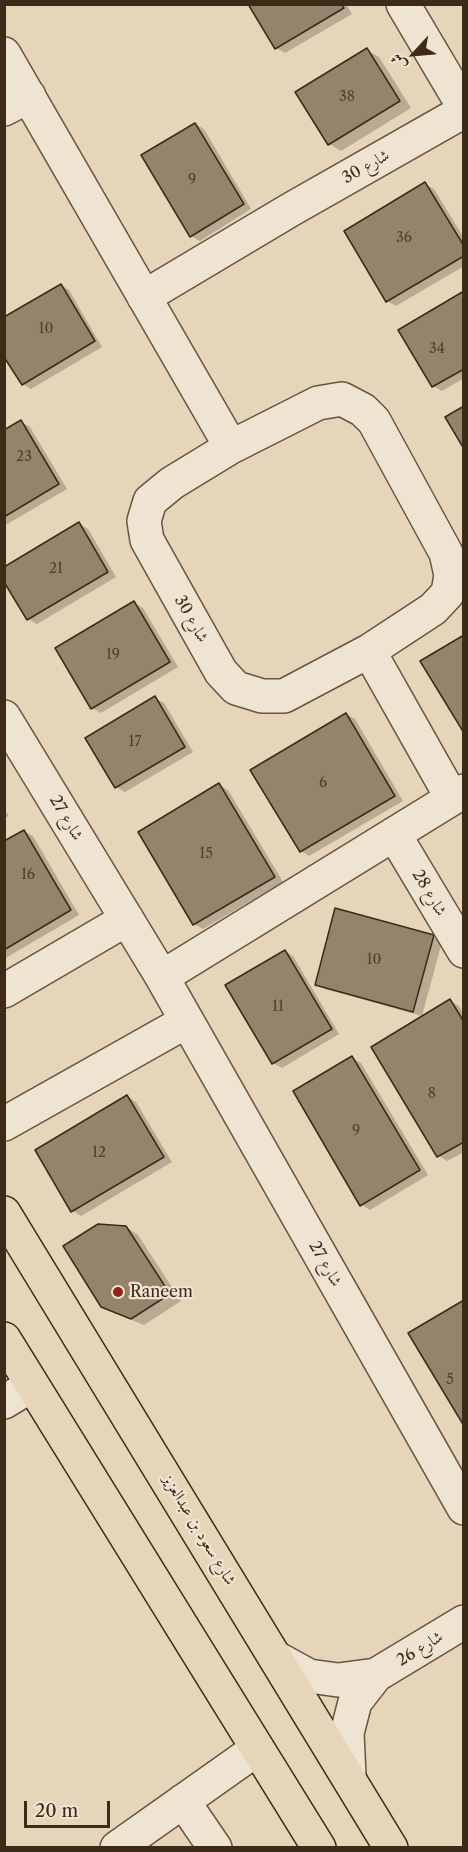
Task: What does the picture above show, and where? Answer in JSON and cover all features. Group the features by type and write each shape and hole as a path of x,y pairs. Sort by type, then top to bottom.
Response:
{"main road":[{"name":"شارع سعود بن عبدالعزيز","path":"4,1213 392,1848"},
{"path":"4,1339 319,1848"}],"street":[{"path":"403,4 464,109"},
{"path":"4,54 17,103 144,297 231,447"},
{"name":"شارع 30","path":"144,297 464,109"},
{"name":"شارع 30","path":"342,399 363,410 374,421 446,553 451,575 448,593 433,609 369,651 284,696 262,696 236,688 221,672 147,540 144,521 150,501 172,483 231,447 318,403 342,399"},
{"path":"162,977 458,794 369,651"},
{"name":"شارع 27","path":"4,717 162,977 464,1508"},
{"name":"شارع 28","path":"394,834 464,951"},
{"path":"4,991 127,919"},
{"path":"4,1124 187,1021"},
{"path":"4,1401 32,1385"},
{"name":"شارع 26","path":"349,1776 347,1732 355,1702 376,1675 464,1622"},
{"name":"شارع 26","path":"278,1659 309,1676 338,1680 376,1675"},
{"path":"117,1848 257,1749"},
{"path":"183,1801 215,1848"}],"building":[{"path":"248,4 341,4 344,8 275,49"},
{"path":"367,48 400,101 328,145 295,92"},
{"path":"195,123 244,204 190,237 141,155"},
{"path":"425,182 464,246 464,256 386,302 344,231"},
{"path":"61,284 95,341 22,385 4,357 4,317"},
{"path":"464,291 464,369 432,387 398,330"},
{"path":"464,406 464,449 445,417"},
{"path":"21,420 59,484 4,517 4,430"},
{"path":"79,522 108,572 27,620 4,582 4,567"},
{"path":"134,601 170,662 91,709 55,648"},
{"path":"464,635 464,733 420,661"},
{"path":"155,696 185,747 115,788 85,738"},
{"path":"346,713 395,796 300,852 250,770"},
{"path":"219,783 275,877 193,925 138,832"},
{"path":"24,830 71,910 4,950 4,841"},
{"path":"335,908 434,935 413,1012 315,985"},
{"path":"285,950 332,1029 272,1064 225,985"},
{"path":"450,999 464,1022 464,1142 437,1157 371,1047"},
{"path":"352,1056 420,1170 360,1206 293,1091"},
{"path":"127,1095 164,1157 71,1212 35,1150"},
{"path":"98,1224 126,1226 170,1294 131,1319 101,1307 63,1246"},
{"path":"464,1300 464,1426 408,1333"}],"place":[{"name":"Raneem","path":"118,1292"}]}
